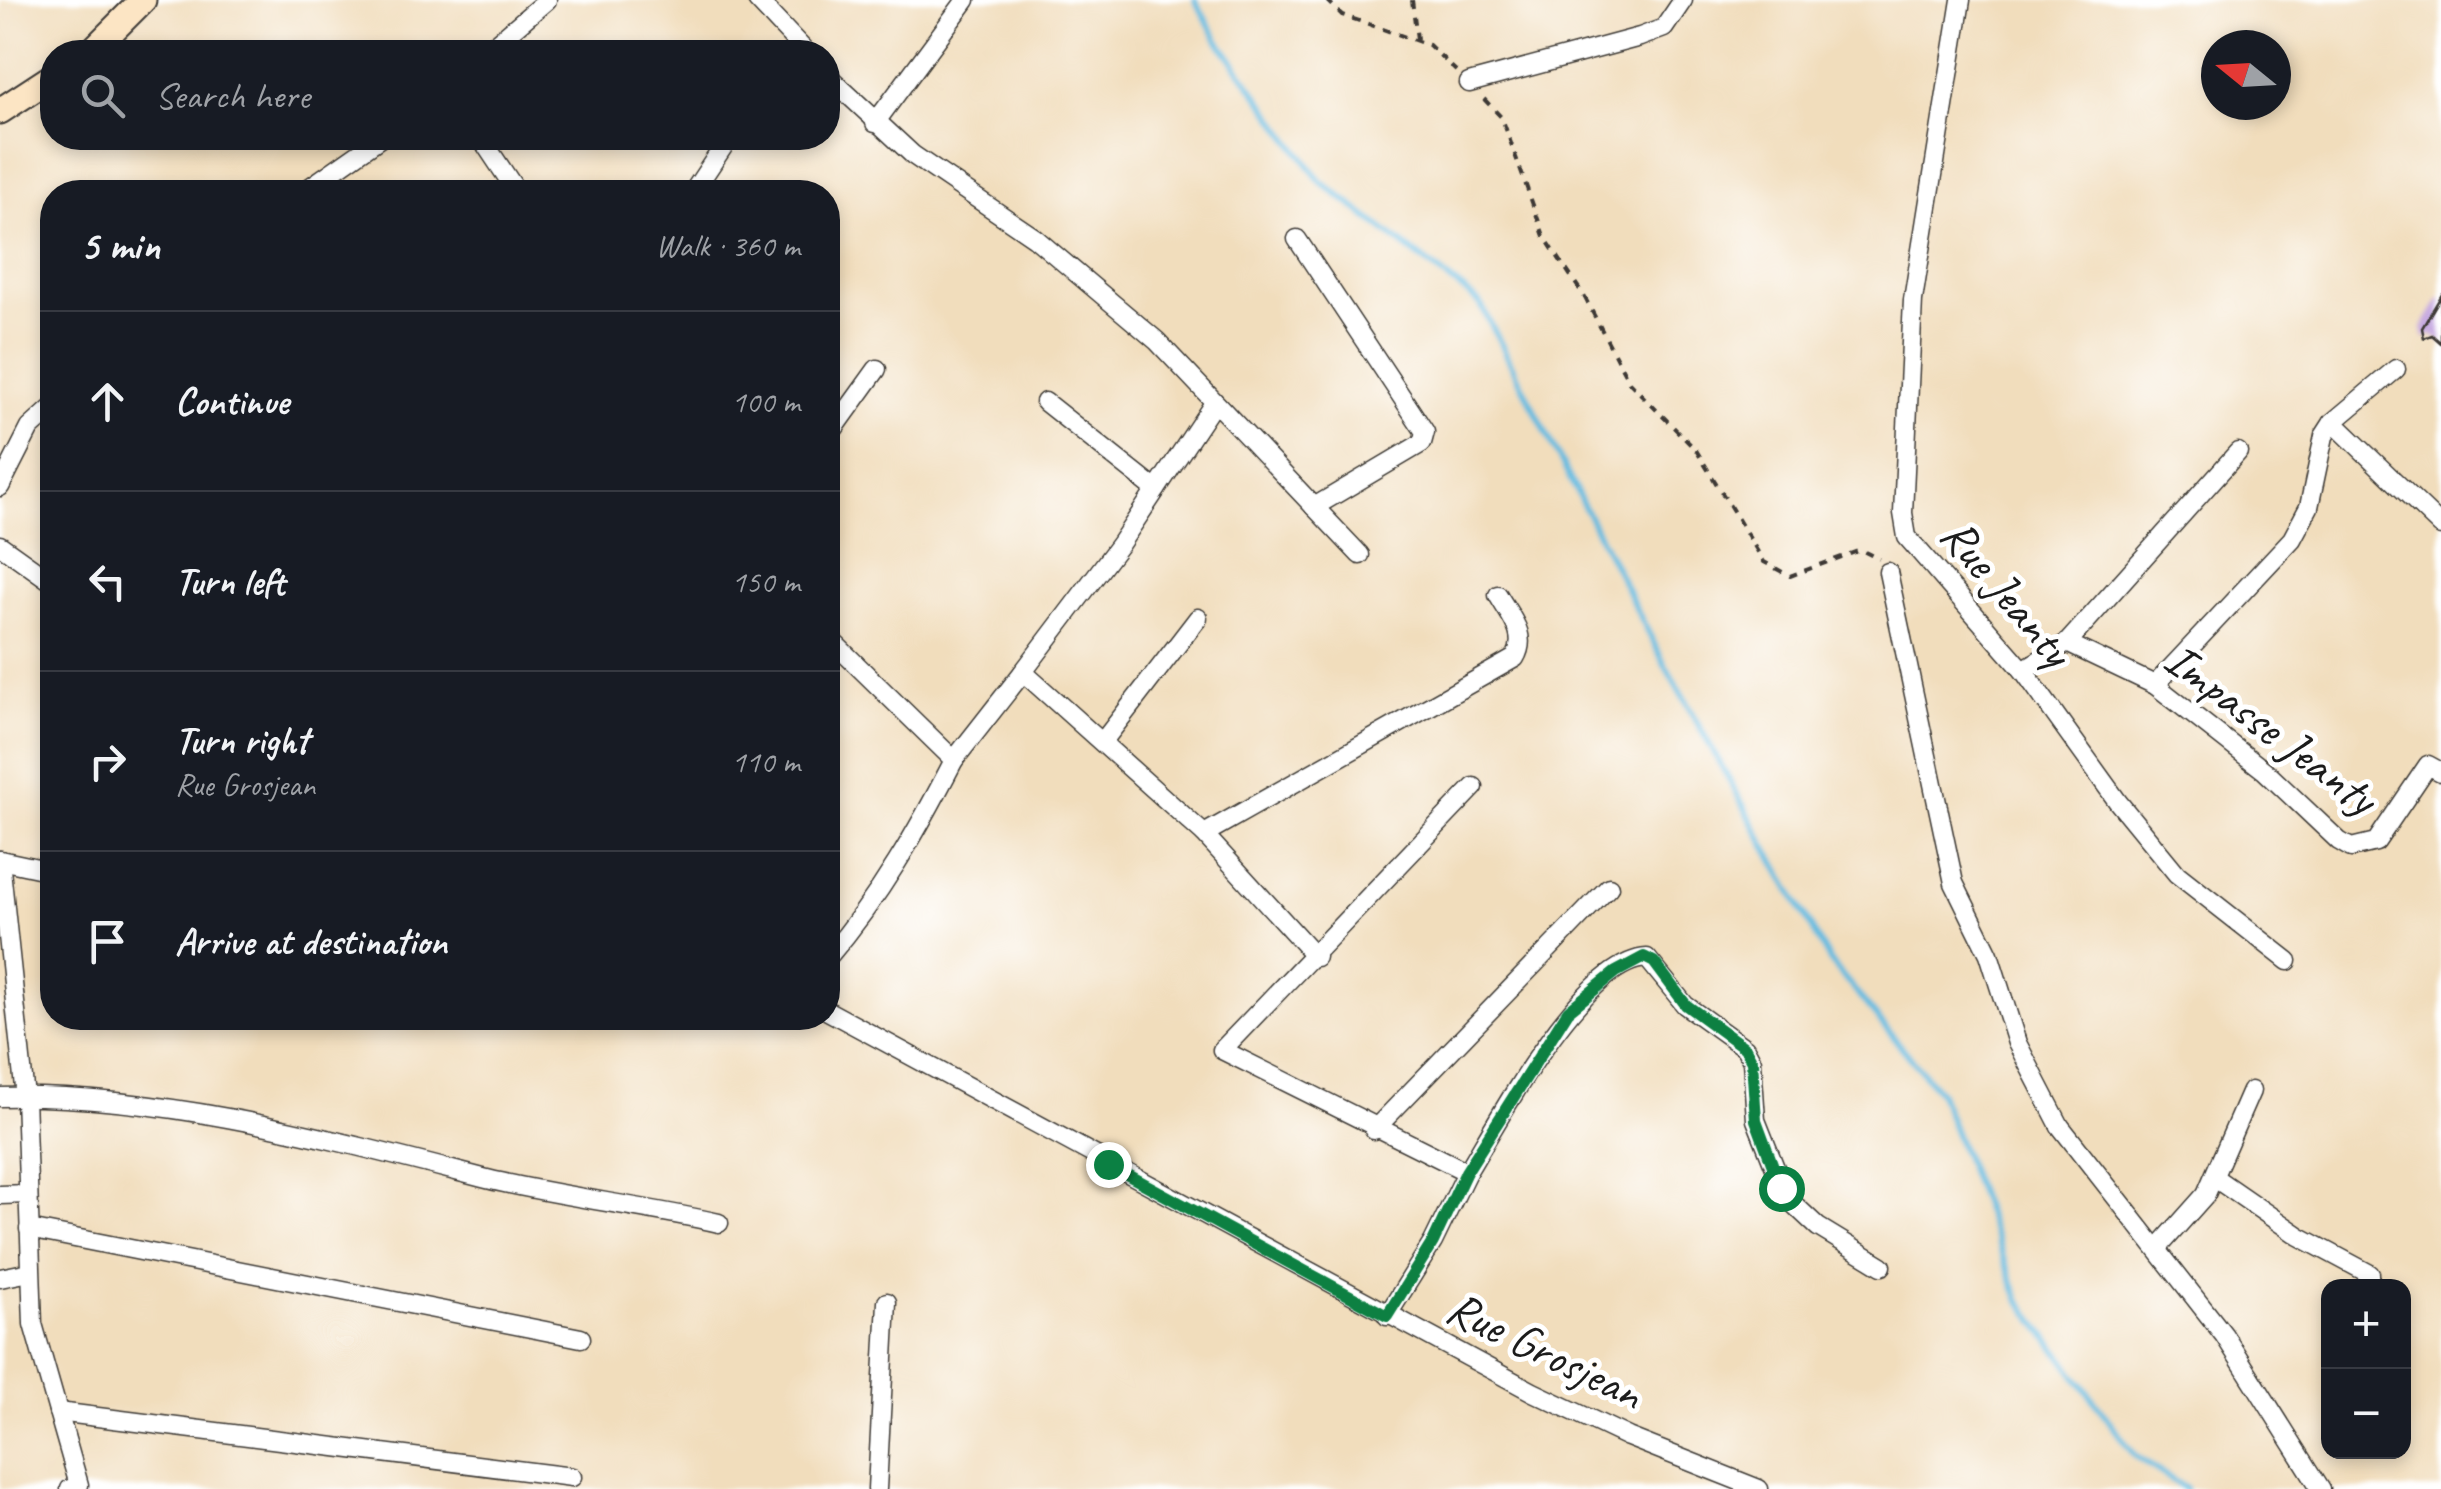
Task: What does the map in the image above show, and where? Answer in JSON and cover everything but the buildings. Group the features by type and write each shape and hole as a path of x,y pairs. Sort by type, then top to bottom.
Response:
{"street":[{"path":"104,40 144,0"},
{"path":"500,40 547,0"},
{"path":"757,0 785,40"},
{"path":"875,123 966,0"},
{"path":"1469,83 1664,28 1683,0"},
{"name":"Rue Jeanty","path":"1962,0 1912,300 1902,513 1915,552 2023,670 2118,802 2177,874 2288,961"},
{"path":"0,112 40,85"},
{"path":"840,88 875,123 942,176 1035,238 1156,342 1360,554"},
{"path":"320,180 363,150"},
{"path":"489,150 509,180"},
{"path":"702,180 720,150"},
{"path":"1297,239 1425,432 1422,444 1314,507"},
{"path":"840,420 877,368"},
{"path":"2155,684 2292,539 2309,507 2320,448 2334,422 2396,368"},
{"path":"1044,402 1156,490"},
{"path":"840,943 861,919 919,828 954,760 1156,490 1214,403"},
{"path":"0,486 30,428 40,419"},
{"path":"2334,422 2441,526"},
{"path":"2023,670 2067,643 2238,452"},
{"path":"0,545 40,573"},
{"path":"1888,572 1954,883 1990,954 2017,1043 2060,1126 2224,1336 2321,1489"},
{"path":"1204,834 1515,658 1522,641 1498,596"},
{"path":"1104,740 1198,618"},
{"name":"Impasse Jeanty","path":"2067,643 2155,684 2265,771 2339,842 2351,848 2376,842 2435,768"},
{"path":"840,649 954,760"},
{"path":"1022,672 1104,740 1204,834 1316,957"},
{"path":"2435,768 2441,750"},
{"path":"1466,1172 1374,1130 1222,1050 1316,957 1474,787"},
{"path":"40,868 0,860 25,1097 33,1324 77,1488"},
{"path":"1374,1130 1609,887"},
{"path":"1387,1316 1433,1242 1466,1172 1568,1011 1616,972 1647,958 1686,1005 1745,1048 1752,1061 1756,1120 1787,1198 1818,1227 1882,1266"},
{"name":"Rue Grosjean","path":"840,1018 1387,1316 1628,1437 1759,1489"},
{"path":"2157,1249 2189,1218 2215,1178 2252,1092"},
{"path":"0,1098 141,1104 268,1124 491,1180 719,1223"},
{"path":"2215,1178 2299,1236 2370,1274"},
{"path":"0,1195 28,1194"},
{"path":"29,1229 581,1338"},
{"path":"0,1278 30,1272"},
{"path":"877,1489 887,1302"},
{"path":"58,1412 572,1477"}],"path":[{"path":"1326,0 1342,15 1417,39 1469,83 1502,118 1544,236 1584,296 1629,382 1696,450 1764,562 1790,576 1861,550 1874,552 1888,572"},
{"path":"1412,0 1417,39"}],"waterway":[{"path":"1195,0 1217,39 1320,181 1480,303 1664,663 1830,961 1940,1093 2019,1299 2135,1456 2186,1489"}],"route":[{"path":"1108,1164 1247,1236 1387,1316 1433,1242 1466,1172 1568,1011 1616,972 1644,957 1654,962 1686,1005 1745,1048 1752,1061 1756,1120 1781,1188"}]}
